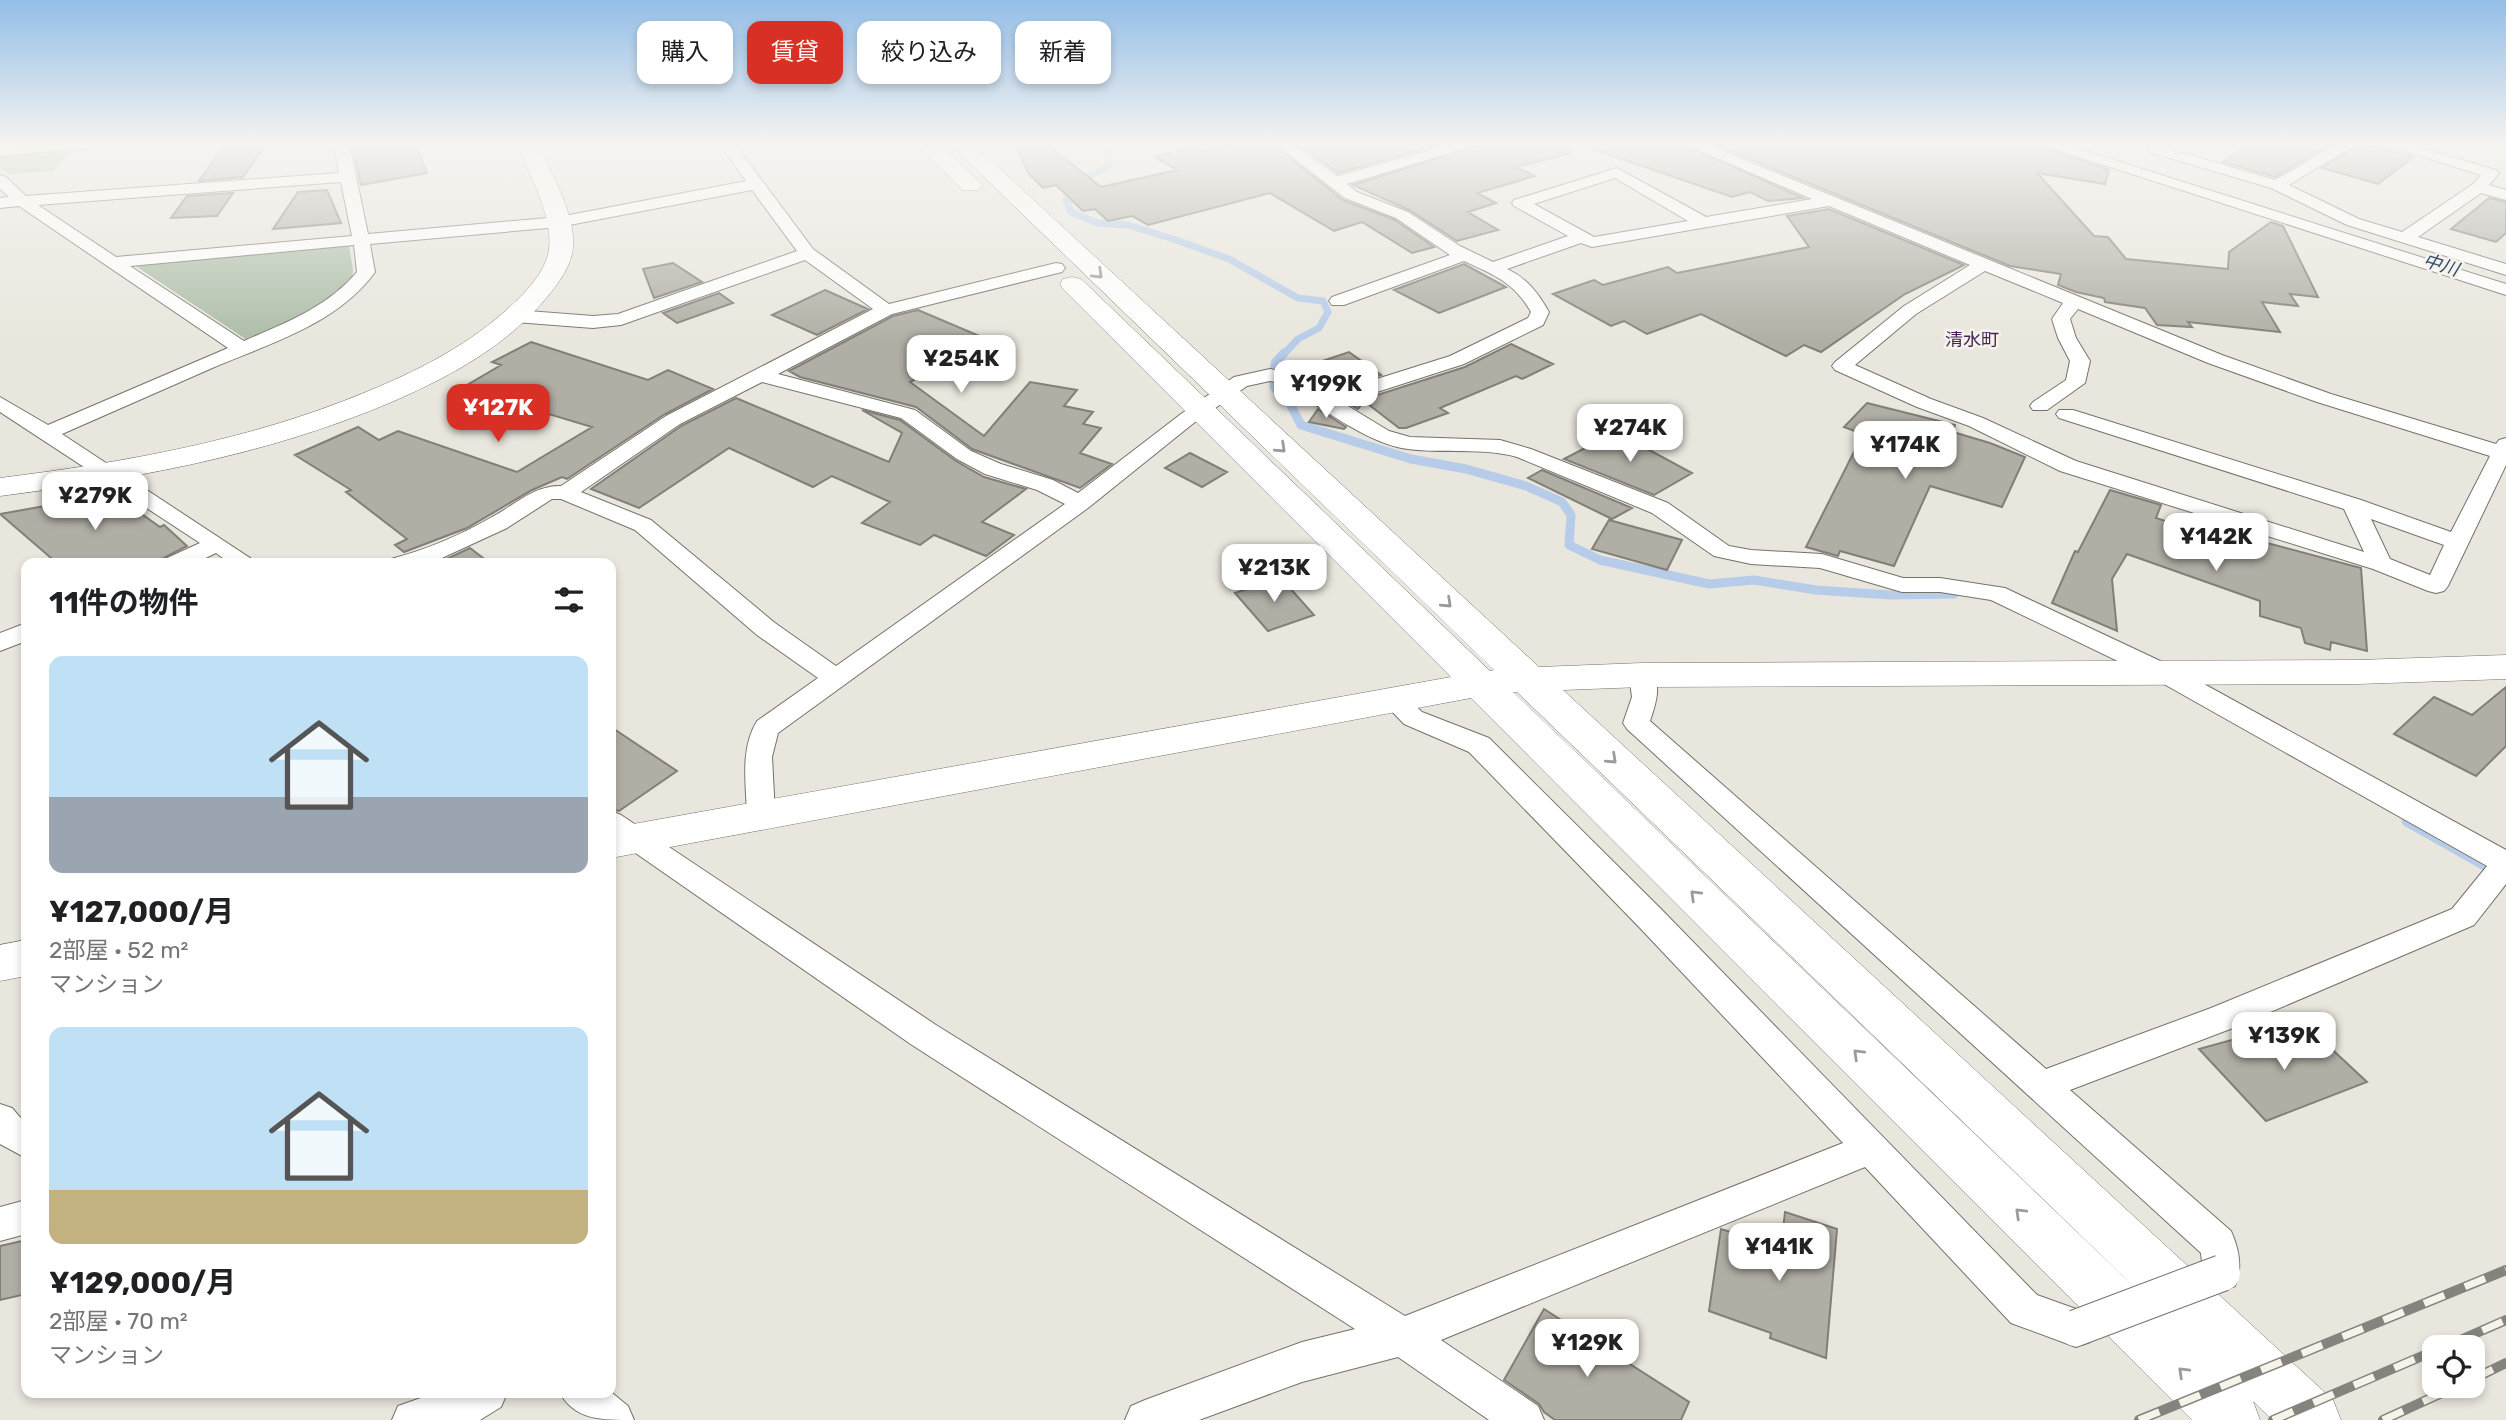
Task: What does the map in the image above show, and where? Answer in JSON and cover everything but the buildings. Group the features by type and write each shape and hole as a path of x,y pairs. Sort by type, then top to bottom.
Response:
{"street":[{"path":"34,209 243,349"},
{"path":"47,433 309,320 349,292 366,272 354,209"},
{"path":"0,488 111,473 193,458 253,443 363,404 420,379 500,330 534,299 561,250 559,222 554,209"},
{"path":"113,262 559,222 625,209"},
{"path":"775,209 807,253 886,310"},
{"path":"994,209 1056,268 1527,679 2314,1420"},
{"path":"1023,209 1212,402 1480,684 2232,1420"},
{"path":"1329,401 1457,360 1536,321 1540,312 1530,295 1513,278 1465,255 1402,215 1387,209"},
{"path":"1531,209 1592,243 1783,209"},
{"path":"1680,209 1704,223"},
{"path":"1851,209 2263,376 2504,450 2436,586 2381,564 2287,537 2202,507 2068,466 1976,422 1842,366 1873,336 1910,307 1984,264"},
{"path":"2250,209 2506,290"},
{"path":"2327,209 2353,222 2506,270"},
{"path":"2405,238 2447,209"},
{"path":"1492,268 1581,237"},
{"path":"515,316 593,322 621,319 807,253"},
{"path":"1338,301 1465,255"},
{"path":"565,493 673,420 886,310 1056,268"},
{"path":"2039,406 2075,383 2080,361 2067,338 2061,319 2066,309 2076,302"},
{"path":"760,375 908,414 928,426 964,455 993,469 1045,485 1080,503"},
{"path":"761,814 758,757 766,728 1080,503 1241,381 1270,375 1290,379 1381,435 1408,443 1500,446 1524,453 1660,508 1721,551 1751,557 1822,561 1902,585 1940,586 1997,593 2164,673 2506,863 2463,917 2222,1018 2042,1085"},
{"path":"0,403 239,558"},
{"path":"2066,414 2353,505 2457,542"},
{"path":"423,558 499,523 548,492 565,493 643,525 766,629 837,679"},
{"path":"2353,505 2381,564"},
{"path":"186,558 217,544"},
{"path":"0,643 21,633"},
{"path":"619,834 761,814 1480,684 1527,679 1642,675 2358,672 2506,667"},
{"path":"1394,700 1413,718 1479,745 1651,919 2025,1310 2076,1328 2222,1273 2218,1244 1636,723 1644,697 1642,675"},
{"path":"619,834 924,1035 1402,1337 1524,1420"},
{"path":"0,963 21,959"},
{"path":"0,1119 21,1140"},
{"path":"1145,1420 1302,1362 1402,1337 1869,1149"},
{"path":"0,1224 21,1218"},
{"path":"412,1420 481,1398"},
{"path":"586,1398 614,1420"}],"green space":[{"path":"349,246 352,279 314,312 247,340 134,265"}],"waterway":[{"path":"1070,209 1098,223 1128,225 1229,259 1298,298 1323,301 1328,312 1319,328 1298,339 1283,355"},
{"path":"1284,353 1275,363 1274,387 1288,400 1301,425 1411,459 1466,469 1526,486 1562,502 1571,515 1569,545 1600,560 1709,584 1754,580 1816,590 1890,595 1954,594"},
{"path":"2407,821 2506,877"}],"railway":[{"path":"2139,1420 2506,1270"},
{"path":"2472,1335 2506,1320"},
{"path":"2273,1420 2422,1356"},
{"path":"2485,1373 2506,1363"},
{"path":"2383,1420 2431,1398"}],"district":[{"name":"清水町","path":"1972,340"}],"water label":[{"name":"中川","path":"2441,265"}]}
